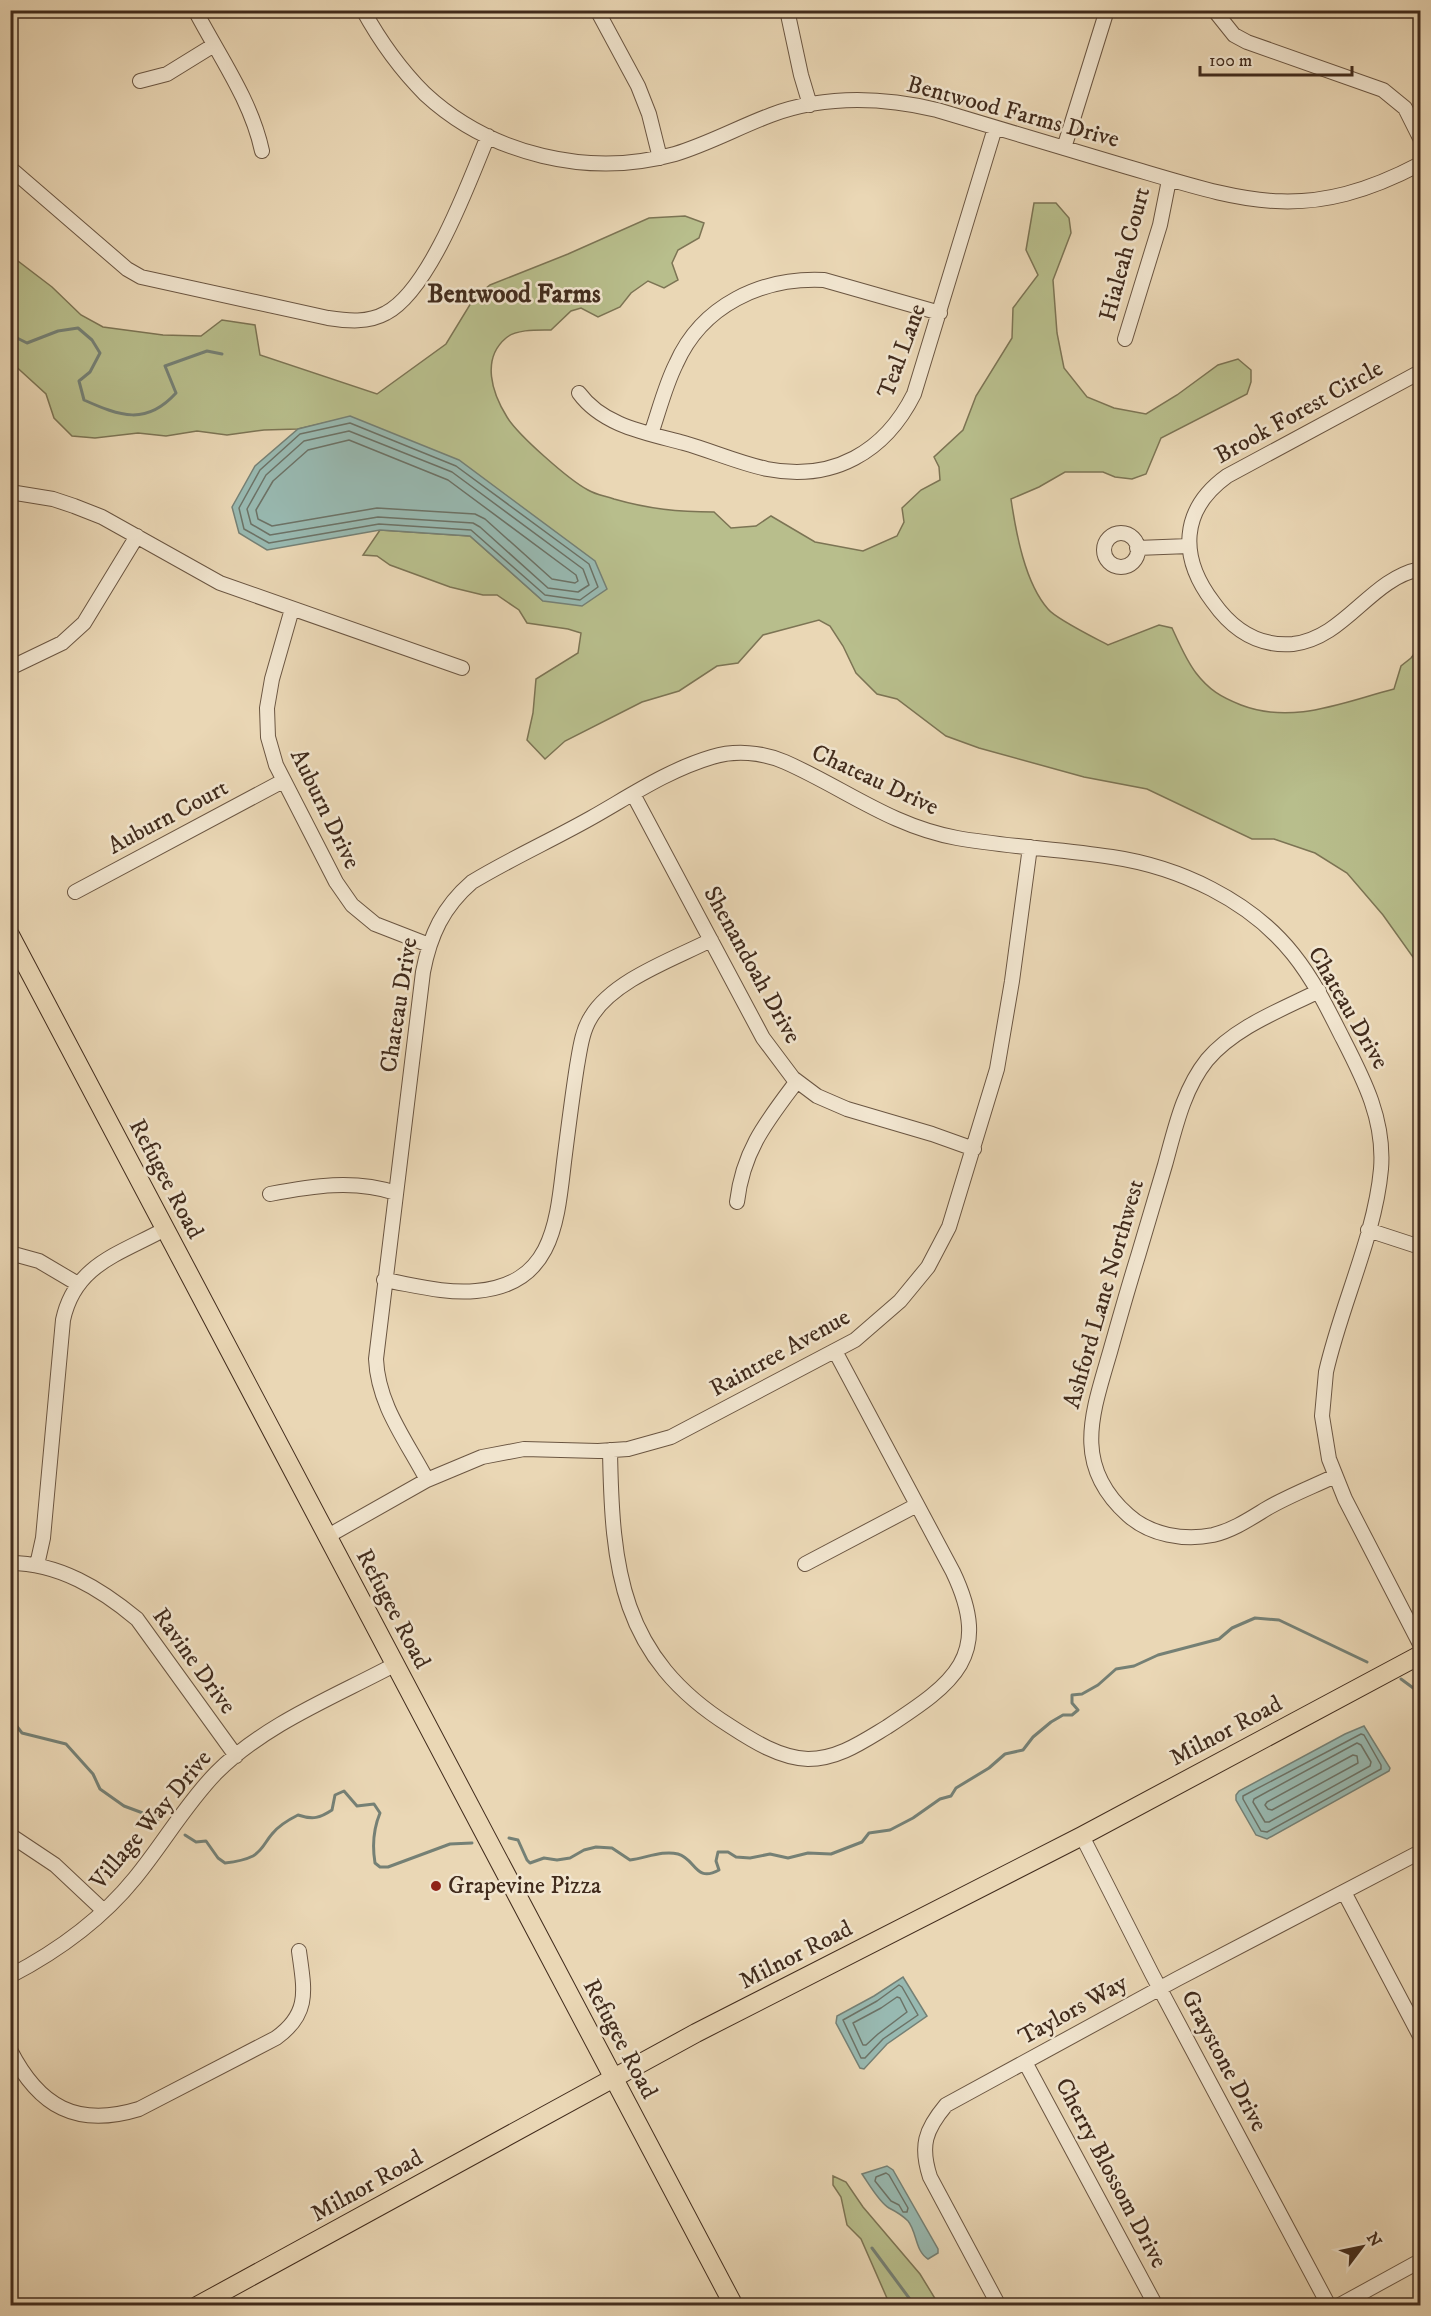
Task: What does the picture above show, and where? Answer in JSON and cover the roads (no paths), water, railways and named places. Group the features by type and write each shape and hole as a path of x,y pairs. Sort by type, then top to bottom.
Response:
{"main road":[{"name":"Refugee Road","path":"10,935 734,2306"},
{"name":"Milnor Road","path":"197,2306 754,2003 1082,1836 1420,1655"}],"street":[{"path":"195,10 254,123 262,151"},
{"name":"Bentwood Farms Drive","path":"363,10 385,48 425,93 460,121 520,149 572,162 632,162 660,158 705,144 774,114 810,105 863,99 907,103 1169,180 1246,200 1267,202 1334,198 1376,186 1420,164"},
{"path":"597,10 638,86 649,114 660,158"},
{"path":"787,10 810,105"},
{"path":"1064,148 1107,10"},
{"path":"1214,10 1234,34 1247,42 1383,90 1406,108 1420,138"},
{"path":"140,81 179,68 214,45"},
{"name":"Teal Lane","path":"579,393 601,415 651,434 754,465 782,471 811,471 846,462 878,444 906,410 919,383 995,128"},
{"path":"10,168 119,262 141,277 328,318 358,321 386,314 400,304 418,284 433,258 488,136"},
{"name":"Hialeah Court","path":"1125,339 1160,225 1169,180"},
{"path":"651,434 676,362 692,338 723,307 754,290 790,280 824,280 940,313"},
{"name":"Brook Forest Circle","path":"1420,372 1221,480 1206,494 1198,506 1192,520 1189,546 1196,577 1230,623 1252,637 1279,644 1293,644 1320,636 1384,584 1397,576 1420,569"},
{"path":"10,492 53,499 74,506 102,517 220,583 462,668"},
{"path":"10,668 62,643 84,623 137,536"},
{"path":"1137,548 1189,546"},
{"name":"Auburn Drive","path":"292,609 272,679 267,708 271,751 283,781 336,882 352,905 375,924 429,945"},
{"name":"Chateau Drive","path":"427,1480 393,1421 379,1389 376,1359 423,972 429,945 441,915 455,897 472,882 683,768 711,757 741,753 756,754 785,762 919,829 963,839 1141,862 1171,872 1211,889 1250,913 1293,954 1319,992 1366,1083 1379,1126 1380,1172 1368,1230 1330,1355 1322,1398 1325,1445 1335,1476 1420,1644"},
{"name":"Auburn Court","path":"75,892 283,781"},
{"name":"Shenandoah Drive","path":"633,794 763,1038 783,1067 797,1082 817,1096 847,1109 974,1149"},
{"name":"Raintree Avenue","path":"328,1536 427,1480 468,1461 509,1450 610,1450 642,1446 671,1437 836,1352 878,1322 900,1301 928,1267 949,1227 998,1070 1030,847"},
{"path":"384,1280 430,1288 474,1292 489,1290 510,1282 529,1270 548,1246 557,1218 576,1066 580,1043 591,1016 621,987 711,940"},
{"name":"Ashford Lane Northwest","path":"1319,992 1239,1033 1217,1050 1192,1083 1176,1125 1127,1291 1094,1408 1090,1437 1094,1467 1107,1493 1117,1505 1139,1524 1153,1531 1181,1537 1211,1535 1239,1526 1291,1496 1335,1476"},
{"path":"737,1202 742,1174 751,1148 771,1115 797,1082"},
{"path":"270,1194 341,1184 396,1193"},
{"path":"37,1565 43,1538 63,1320 72,1292 90,1272 106,1260 165,1230"},
{"path":"1368,1230 1420,1246"},
{"path":"10,1253 39,1261 78,1284"},
{"path":"610,1450 619,1574 633,1616 646,1643 671,1678 703,1708 757,1742 796,1758 823,1758 841,1753 864,1741 938,1692 958,1670 964,1657 969,1628 964,1599 953,1572 836,1352"},
{"path":"805,1564 917,1505"},
{"name":"Ravine Drive","path":"10,1563 37,1565 81,1581 118,1603 137,1619 236,1756"},
{"name":"Village Way Drive","path":"10,1976 76,1936 104,1911 134,1880 191,1802 236,1756 275,1728 394,1665"},
{"path":"10,1835 55,1865 104,1911"},
{"name":"Graystone Drive","path":"1082,1836 1329,2306"},
{"name":"Taylors Way","path":"999,2306 930,2177 924,2159 928,2130 946,2105 1160,1988 1420,1852"},
{"path":"1344,1892 1420,2036"},
{"path":"10,2050 40,2094 64,2110 97,2117 139,2109 276,2038 288,2029 297,2019 304,1993 299,1951"},
{"name":"Cherry Blossom Drive","path":"1025,2062 1156,2306"},
{"path":"1338,2306 1420,2261"}],"water":[{"path":"350,416 459,460 595,561 607,589 582,606 543,601 470,536 380,530 267,550 239,533 232,507 255,466 298,429"},
{"path":"1364,1726 1390,1768 1389,1771 1267,1839 1256,1835 1236,1800 1239,1791"},
{"path":"903,1977 927,2016 887,2044 864,2069 860,2068 836,2023 837,2016"},
{"path":"887,2166 893,2170 938,2249 938,2253 928,2259 918,2246 908,2221 882,2202 862,2174"}],"waterway":[{"path":"10,330 15,337 27,343 58,331 78,328 92,340 100,353 90,372 79,381 84,400 121,414 143,414 154,410 176,393 165,366 207,351 222,354"},
{"path":"509,1838 518,1840 530,1863 544,1858 557,1860 570,1858 584,1850 596,1847 612,1848 630,1860 660,1854 678,1854 705,1874 719,1870 716,1861 718,1852 728,1852 736,1857 750,1858 770,1854 788,1858 808,1853 831,1854 862,1842 869,1833 890,1830 913,1818 940,1799 951,1796 956,1788 989,1768 1005,1754 1023,1750 1033,1737 1051,1722 1063,1715 1072,1715 1078,1710 1072,1703 1072,1695 1082,1694 1098,1685 1116,1669 1134,1666 1158,1655 1219,1639 1232,1628 1255,1618 1279,1620 1367,1662"},
{"path":"1401,1679 1420,1693"},
{"path":"10,1695 14,1700 10,1707"},
{"path":"10,1711 12,1720 22,1733 66,1744 93,1774 100,1789 124,1806 159,1819"},
{"path":"185,1835 196,1842 206,1841 218,1858 225,1863 243,1860 256,1854 281,1825 298,1815 316,1817 332,1810 335,1795 344,1791 357,1806 374,1804 380,1813 373,1844 375,1863 380,1867 388,1867 450,1844 472,1843"},
{"path":"872,2248 915,2306"}],"place":[{"name":"Grapevine Pizza","path":"436,1886"}],"district":[{"name":"Bentwood Farms","path":"514,294"}]}
